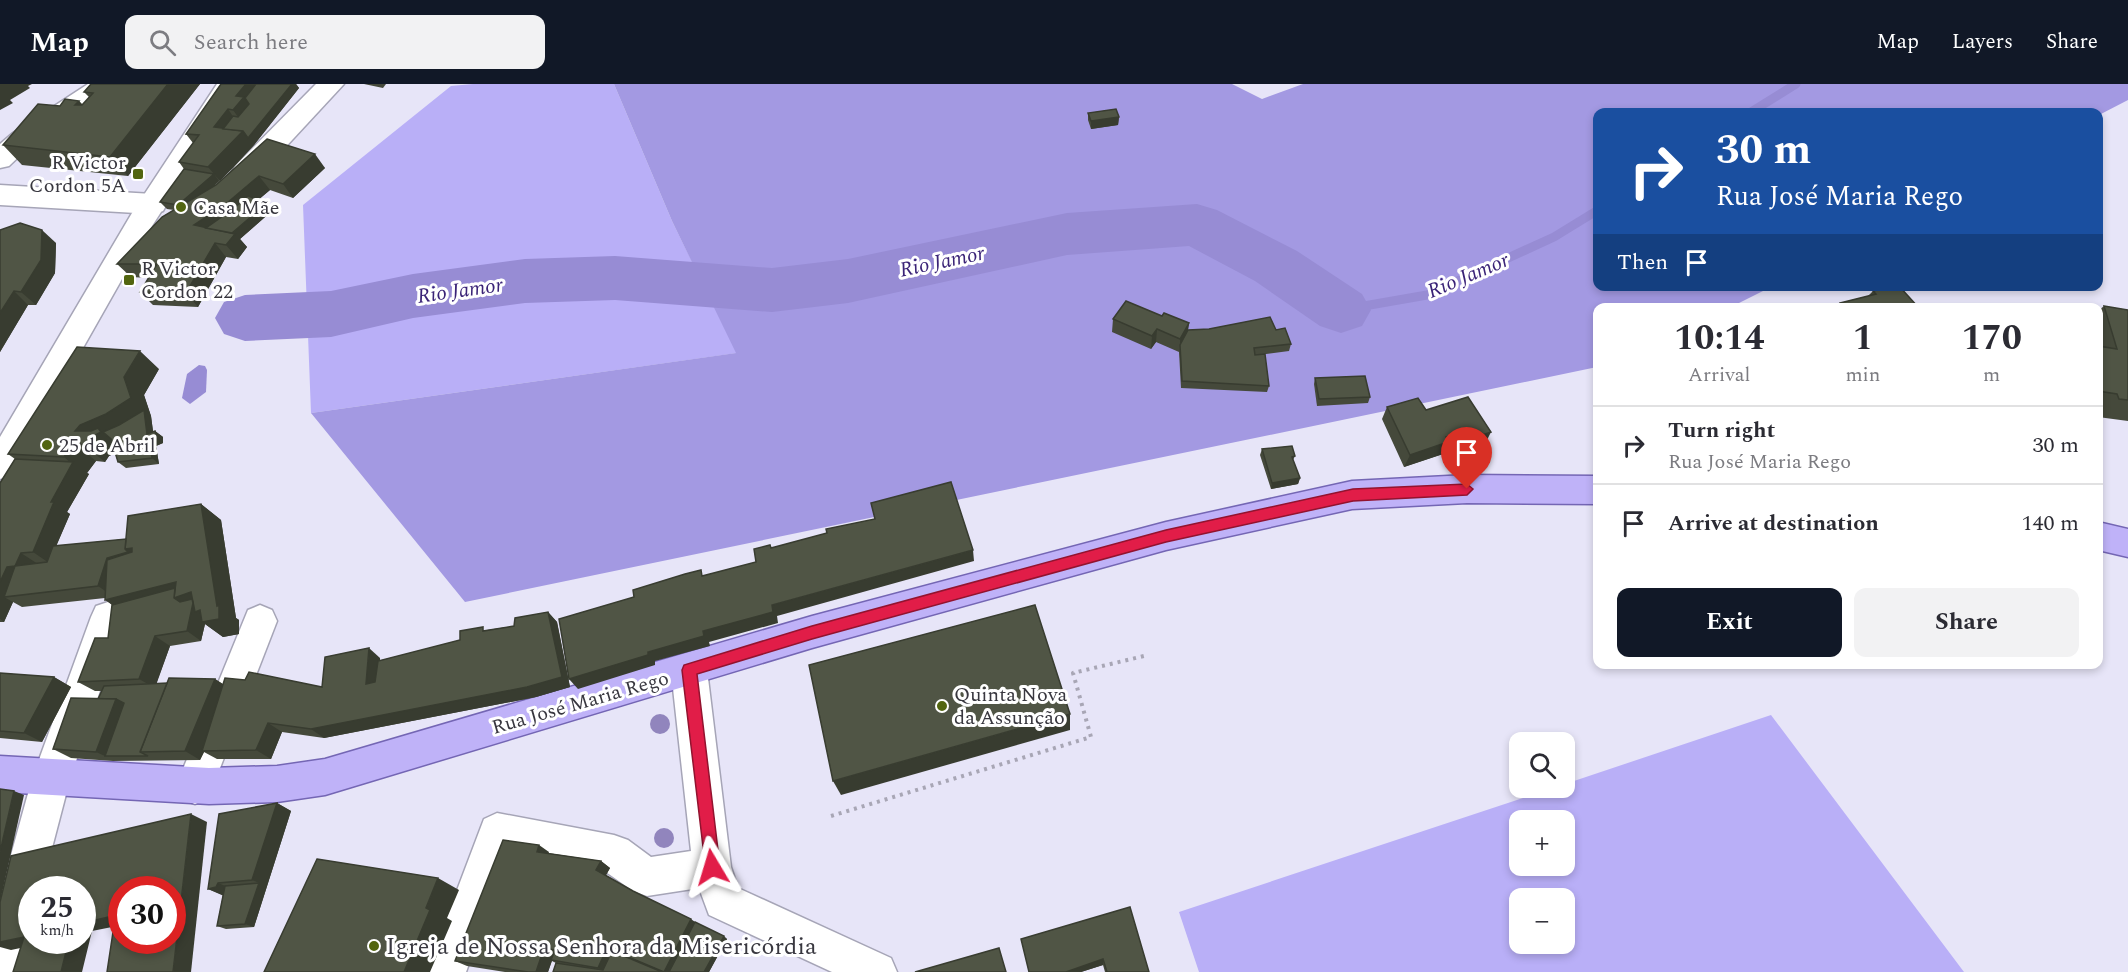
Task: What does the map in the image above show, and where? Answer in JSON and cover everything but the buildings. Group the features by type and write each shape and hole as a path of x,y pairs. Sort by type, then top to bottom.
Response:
{"main road":[{"name":"Rua José Maria Rego","path":"0,774 51,779 258,787 325,777 812,632 1166,536 1333,499 1372,494 1467,489 1593,490"},
{"path":"2103,537 2128,543"}],"street":[{"path":"0,159 22,139 106,84"},
{"path":"0,466 156,215 230,84"},
{"path":"227,189 331,84"},
{"path":"0,195 156,215"},
{"path":"0,967 51,779 108,617"},
{"path":"195,786 260,621"},
{"path":"689,670 712,867 723,901 877,972"},
{"path":"446,972 497,832 614,854 647,877 712,867"}],"path":[{"path":"831,816 1091,738 1073,673 1144,656"}],"shaded area":[{"path":"614,84 672,221 737,353 311,413 303,205 451,86"},
{"path":"614,84 1232,84 1262,99 1303,84 2128,84 2128,100 2103,113 2103,108 1593,108 1593,291 1763,291 1739,303 1593,303 1593,368 465,602 311,413 736,353 672,221"},
{"path":"199,365 205,366 207,370 206,392 190,404 182,398 187,374"},
{"path":"1771,715 1964,972 1199,972 1179,912 1523,798 1575,798 1575,781"}],"waterway":[{"name":"Rio Jamor","path":"1757,108 1796,84"},
{"name":"Rio Jamor","path":"1341,310 1427,295 1554,237 1593,213"},
{"name":"Rio Jamor","path":"245,318 331,314 413,296 525,281 615,278 772,290 848,281 1067,234 1197,225 1276,266 1341,310"}],"place":[{"name":"R Victor Cordon 5A","path":"138,174"},
{"name":"Casa Mãe","path":"181,207"},
{"name":"R Victor Cordon 22","path":"129,280"},
{"name":"25 de Abril","path":"47,445"},
{"name":"Quinta Nova da Assunção","path":"942,706"},
{"name":"Igreja de Nossa Senhora da Misericórdia","path":"374,946"}],"route":[{"path":"712,867 689,670 812,632 1166,536 1353,495 1467,489"}]}
